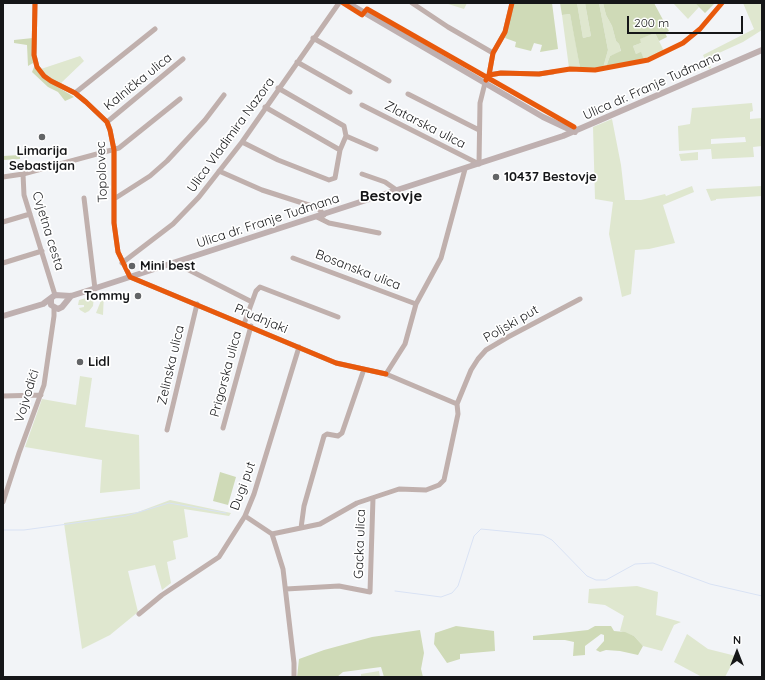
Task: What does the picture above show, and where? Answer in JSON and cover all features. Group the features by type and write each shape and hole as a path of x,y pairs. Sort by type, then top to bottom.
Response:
{"main road":[{"path":"348,3 543,116 575,132"},
{"name":"Ulica dr. Franje Tuđmana","path":"54,303 62,296 71,296 130,278 575,132 762,50"},
{"path":"62,296 65,303"},
{"path":"3,316 43,304 65,303 71,296"}],"street":[{"name":"Topolovec","path":"35,3 34,55 37,67 51,81 75,93 107,122 114,150 115,230 118,252 130,278"},
{"name":"Ulica Vladimira Nazora","path":"122,263 184,214 242,142 278,88 339,3"},
{"path":"412,3 448,27 493,52"},
{"path":"479,164 480,104 485,82 489,75 493,52 505,32 512,3"},
{"path":"75,93 154,29"},
{"path":"313,38 389,81"},
{"name":"Kalnička ulica","path":"107,122 183,59"},
{"path":"297,62 350,92"},
{"path":"489,75 501,73 539,74 553,72"},
{"path":"242,142 278,160 333,180 335,178 340,150 346,136 344,126 278,88"},
{"path":"408,94 479,130"},
{"path":"114,199 150,176 167,161 205,120 224,95"},
{"path":"3,177 23,174 119,148 180,99"},
{"name":"Zlatarska ulica","path":"362,105 479,164"},
{"path":"265,107 340,150"},
{"path":"346,136 376,149"},
{"path":"386,374 404,344 416,304 440,258 464,169"},
{"path":"219,171 262,190 318,208 324,215"},
{"name":"Cvjetna cesta","path":"23,174 24,195 42,251 54,303"},
{"path":"362,174 385,182 398,191"},
{"path":"84,198 95,288"},
{"path":"3,222 30,214"},
{"path":"317,217 329,223 379,233"},
{"path":"3,263 42,251"},
{"name":"Bosanska ulica","path":"293,258 416,304"},
{"path":"177,262 183,267 252,302"},
{"name":"Prudnjaki","path":"130,278 251,326 336,362 386,374 457,404"},
{"path":"244,324 258,288 262,287 338,317"},
{"name":"Poljski put","path":"373,498 399,489 426,490 443,482 458,414 457,404 471,370 486,350 508,336 580,299"},
{"name":"Vojvodići","path":"3,502 18,453 41,395 46,375 54,316 54,303"},
{"name":"Zelinska ulica","path":"167,430 197,304"},
{"name":"Prigorska ulica","path":"223,428 251,326"},
{"name":"Dugi put","path":"139,614 162,595 219,557 245,516 254,494 299,347"},
{"path":"301,528 304,506 316,459 324,436 330,433 338,436 342,433 364,369"},
{"path":"3,396 41,395"},
{"path":"272,534 320,524 357,503 373,498"},
{"name":"Gacka ulica","path":"286,589 339,586 370,592 373,498"},
{"path":"245,516 272,534 283,569 294,663 294,677"}],"green space":[{"path":"445,3 467,3 464,9"},
{"path":"514,3 552,3 558,49 540,52 542,45 534,43 531,51 515,47 516,42 505,38"},
{"path":"560,3 577,3 583,38 591,36 585,3 599,3 608,50 603,68 580,68 570,14 562,15"},
{"path":"577,3 585,3 591,36 583,38"},
{"path":"599,3 603,3 606,15 612,26 621,52 610,56 606,67 603,68 608,50"},
{"path":"603,3 654,3 669,31 665,33 667,37 659,41 655,33 640,39 641,43 633,46 636,54 641,52 644,59 606,67 610,56 621,51 619,44 616,41 612,26 606,15"},
{"path":"673,3 695,3 699,7 688,19"},
{"path":"695,3 715,3 705,13"},
{"path":"743,3 762,3 762,30 743,42 708,58 711,68 709,69 703,55 754,29"},
{"path":"570,14 580,68 569,68 562,15"},
{"path":"655,33 664,51 644,59 641,53 636,54 633,46 641,43 639,39"},
{"path":"33,38 33,63 28,66 27,45 14,43 14,40"},
{"path":"80,56 84,61 60,84 45,74 41,69"},
{"path":"34,67 43,78 74,97 65,101 58,92 48,87 32,72"},
{"path":"752,103 753,111 750,112 750,119 762,118 762,146 753,147 754,157 712,159 711,149 679,151 678,126 690,124 692,108","holes":["745,137 746,142 711,144 711,139"]},
{"path":"612,119 621,165 625,200 641,200 665,194 666,196 692,186 694,192 663,205 675,243 649,249 635,250 631,294 622,297 609,234 613,202 595,199 593,127"},
{"path":"698,152 698,160 681,161 679,154"},
{"path":"20,155 20,159 3,160 3,156"},
{"path":"762,186 762,196 716,199 711,201 706,189"},
{"path":"104,293 103,315 96,313"},
{"path":"94,296 93,306 89,311 85,313 80,310 79,308 84,307 84,305 78,305 79,300"},
{"path":"80,376 92,378 85,427 139,435 140,489 100,493 102,460 25,447 42,399 76,405"},
{"path":"220,472 236,477 228,505 213,501"},
{"path":"170,500 231,513 229,516 184,509 188,537 173,541 176,559 167,562 171,583 162,590 155,565 128,571 138,612 110,635 82,649 64,523 138,512"},
{"path":"637,586 658,592 656,615 681,622 674,625 662,651 643,646 634,636 620,631 624,616 605,605 588,603 589,589"},
{"path":"456,626 494,631 495,651 460,654 460,659 447,663 434,644 435,633"},
{"path":"595,626 611,626 614,631 625,632 634,636 643,646 638,655 620,651 606,650 600,652 596,650 604,641 604,635 601,634 585,646 585,655 573,656 574,642 565,640 533,640 533,636 588,630"},
{"path":"420,630 424,653 421,669 423,677 384,677 381,667 343,672 337,677 297,677 299,659 324,650 372,637"},
{"path":"687,634 708,649 736,656 725,677 702,677 674,662"},
{"path":"379,671 380,677 361,677 361,674"}],"waterway":[{"path":"3,530 24,530 126,516 169,503 226,513"},
{"path":"395,591 441,597 452,593 458,586 474,536 481,529 543,535 552,540 587,576 596,580 606,580 635,564 653,563 710,584 762,596"}],"cycle path":[{"path":"35,3 34,55 37,67 44,76 75,93 86,102 107,122 110,130 114,150 114,223 118,252 130,277 336,363 386,374"},
{"path":"343,3 362,15 367,9 574,127"},
{"path":"486,80 489,75 493,53 505,32 512,3"},
{"path":"489,75 501,73 539,74 570,69 595,70 648,60 683,43 700,29 722,3"}],"place":[{"name":"Limarija Sebastijan","path":"42,137"},
{"name":"10437 Bestovje","path":"496,177"},
{"name":"Mini best","path":"132,266"},
{"name":"Tommy","path":"138,296"},
{"name":"Lidl","path":"80,362"}],"district":[{"name":"Bestovje","path":"391,196"}]}
